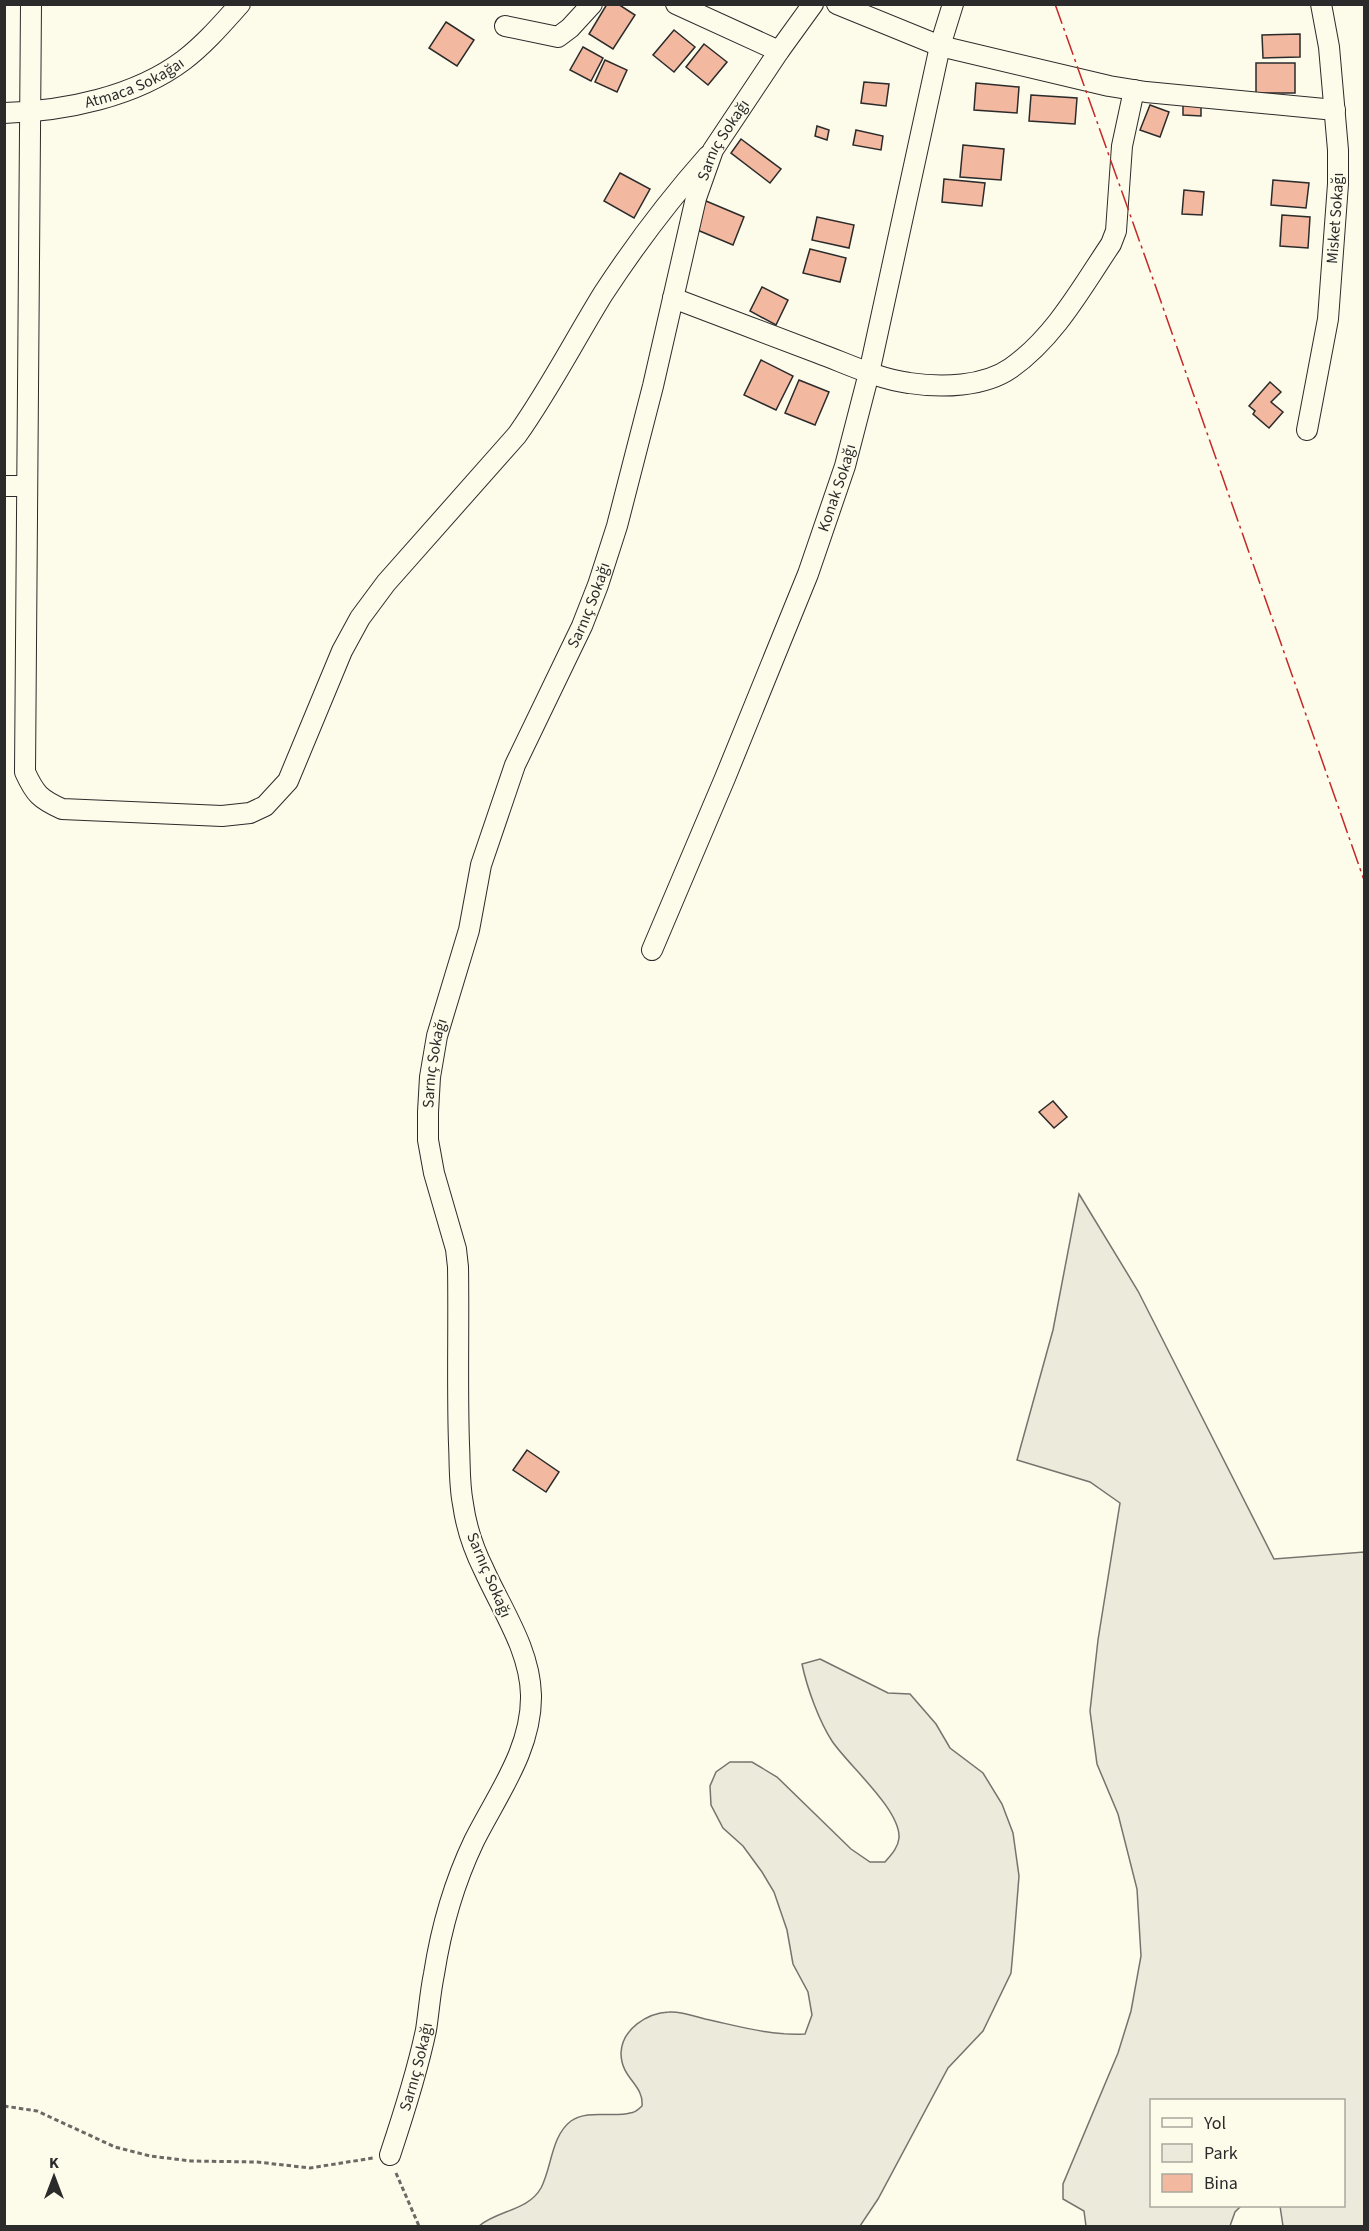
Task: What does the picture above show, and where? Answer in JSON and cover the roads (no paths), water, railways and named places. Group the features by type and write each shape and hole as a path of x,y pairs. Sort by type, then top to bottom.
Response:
{"street":[{"path":"31,4 25,772 33,790 44,801 62,809 222,816 250,813 265,806 288,781 342,651 360,618 386,583 517,435 536,409 602,296 648,227 713,150"},
{"name":"Atmaca Sokağaı","path":"4,113 30,112 99,99 153,80 184,60 214,33 240,4"},
{"path":"505,26 558,37 570,28 592,4"},
{"path":"676,4 779,51"},
{"name":"Sarnıç Sokağı","path":"390,2155 411,2095 439,1946 460,1870 515,1765 529,1720 531,1698 530,1676 523,1652 482,1567 471,1537 463,1504 458,1422 458,1267 456,1248 434,1173 428,1140 432,1067 437,1036 463,954 481,865 515,765 582,626 617,526 696,198 713,150 813,4"},
{"path":"837,4 940,46 1059,75 1134,90 1335,110"},
{"name":"Konak Sokağı","path":"652,950 808,574 845,466 869,373 940,46 953,4"},
{"name":"Misket Sokağı","path":"1307,430 1328,319 1338,184 1335,110 1329,47 1321,4"},
{"path":"673,298 869,373 919,384 948,385 989,380 1010,369 1058,323 1111,244 1116,231 1124,135 1134,90"},
{"path":"4,486 27,486"}]}
